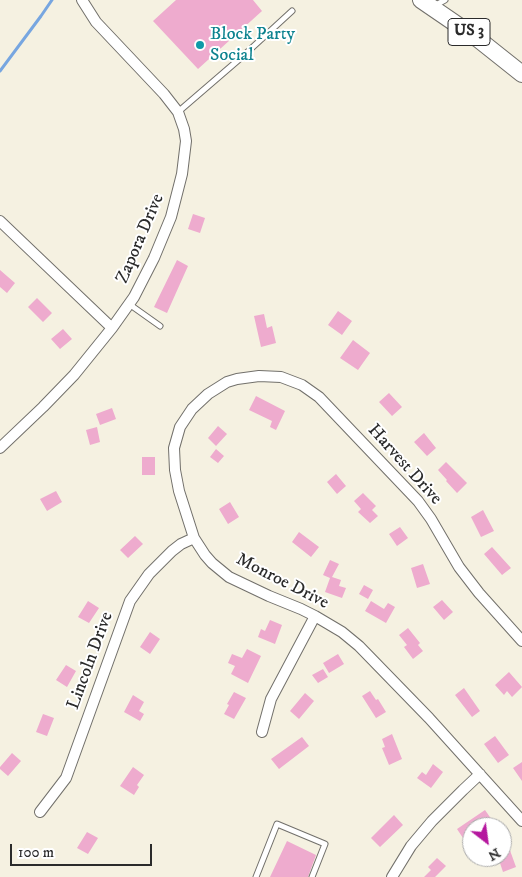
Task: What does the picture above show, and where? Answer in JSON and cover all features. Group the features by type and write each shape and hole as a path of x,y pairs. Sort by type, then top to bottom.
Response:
{"main road":[{"name":"US 3","path":"432,2 522,74"}],"street":[{"name":"Zapora Drive","path":"0,448 74,375 129,304 154,258 171,217 182,174 186,141 178,112 164,94 96,22 82,0"},
{"path":"0,221 112,328"},
{"name":"Monroe Drive","path":"281,377 259,376 227,382 208,394 192,408 180,427 174,448 174,470 194,538 212,563 230,577 269,596 301,608 342,632 429,718 522,821"},
{"name":"Harvest Drive","path":"281,377 302,385 320,398 418,502 431,519 464,574 522,641"},
{"name":"Lincoln Drive","path":"40,812 66,778 130,601 149,574 172,551 194,538"},
{"path":"262,732 271,699 315,616"},
{"path":"392,877 411,846 432,821 480,774"}],"lane":[{"path":"178,112 292,10"},
{"path":"129,304 160,326"},
{"path":"256,877 277,824 325,844 312,877"}],"building":[{"name":"Block Party Social","path":"176,0 253,0 262,11 198,69 153,21"},
{"path":"193,214 205,218 200,233 188,229"},
{"path":"177,260 188,266 167,313 154,307"},
{"path":"0,270 15,283 7,293 0,287"},
{"path":"37,298 52,313 43,322 28,307"},
{"path":"338,311 352,321 342,335 328,325"},
{"path":"264,314 267,328 272,326 276,343 261,347 254,316"},
{"path":"63,329 72,339 60,349 51,339"},
{"path":"353,340 370,353 358,370 340,358"},
{"path":"389,393 402,407 392,416 379,402"},
{"path":"256,396 285,411 276,430 270,427 272,421 249,410"},
{"path":"112,408 116,419 100,425 96,414"},
{"path":"218,426 227,434 216,446 208,438"},
{"path":"97,427 100,442 90,445 86,430"},
{"path":"424,433 436,448 427,456 414,442"},
{"path":"216,449 224,456 218,463 210,457"},
{"path":"142,457 155,457 155,475 142,475"},
{"path":"446,462 467,483 457,493 438,470"},
{"path":"336,474 346,486 337,494 327,482"},
{"path":"56,491 62,502 47,511 40,499"},
{"path":"363,493 376,506 372,510 378,516 370,523 358,512 361,509 354,501"},
{"path":"230,502 239,517 228,524 219,509"},
{"path":"483,510 494,531 481,537 471,517"},
{"path":"400,527 408,538 397,546 389,534"},
{"path":"299,532 319,547 311,557 292,542"},
{"path":"135,536 143,544 128,558 120,550"},
{"path":"492,547 511,568 502,575 484,554"},
{"path":"330,560 339,564 332,577 341,580 339,586 346,588 342,598 325,592 330,578 323,575"},
{"path":"423,564 430,584 417,588 411,568"},
{"path":"364,585 373,590 368,599 359,594"},
{"path":"442,600 453,612 444,620 433,607"},
{"path":"88,601 99,608 89,623 78,617"},
{"path":"371,601 384,609 388,603 395,607 386,623 365,611"},
{"path":"270,620 282,625 275,644 258,637 261,629 265,631"},
{"path":"408,628 420,643 418,645 423,651 413,659 404,647 407,645 399,635"},
{"path":"150,632 160,639 150,654 140,647"},
{"path":"247,649 261,656 248,683 231,674 235,666 228,663 232,654 242,658"},
{"path":"338,654 344,664 329,673 323,663"},
{"path":"66,665 76,671 67,687 56,680"},
{"path":"323,669 328,677 318,683 312,675"},
{"path":"509,672 522,687 512,697 507,691 504,695 495,685"},
{"path":"464,688 480,711 472,717 455,695"},
{"path":"370,691 376,700 378,699 386,712 376,718 362,696"},
{"path":"234,692 246,698 234,719 224,714"},
{"path":"305,693 314,701 299,719 290,711"},
{"path":"133,695 144,702 139,711 144,714 140,721 124,712"},
{"path":"43,714 54,718 47,736 36,732"},
{"path":"392,734 402,759 389,765 382,748 385,747 382,739"},
{"path":"495,736 509,755 498,763 484,744"},
{"path":"302,737 309,746 279,769 271,759"},
{"path":"12,753 21,761 8,776 0,767"},
{"path":"522,762 522,781 513,768"},
{"path":"433,764 443,772 431,788 417,778 422,772 426,775"},
{"path":"133,767 144,775 137,785 139,787 134,795 120,786"},
{"path":"485,810 490,817 475,817"},
{"path":"394,815 403,825 380,847 371,838"},
{"path":"462,826 462,836 457,829"},
{"path":"87,832 98,838 88,854 77,848"},
{"path":"287,841 316,855 308,877 270,877"},
{"path":"512,856 516,867 503,872 501,867 512,867"},
{"path":"437,858 446,866 435,877 424,877 431,870 428,867"}],"waterway":[{"path":"0,71 52,0"}],"place":[{"name":"Block Party Social","path":"200,45"}]}
